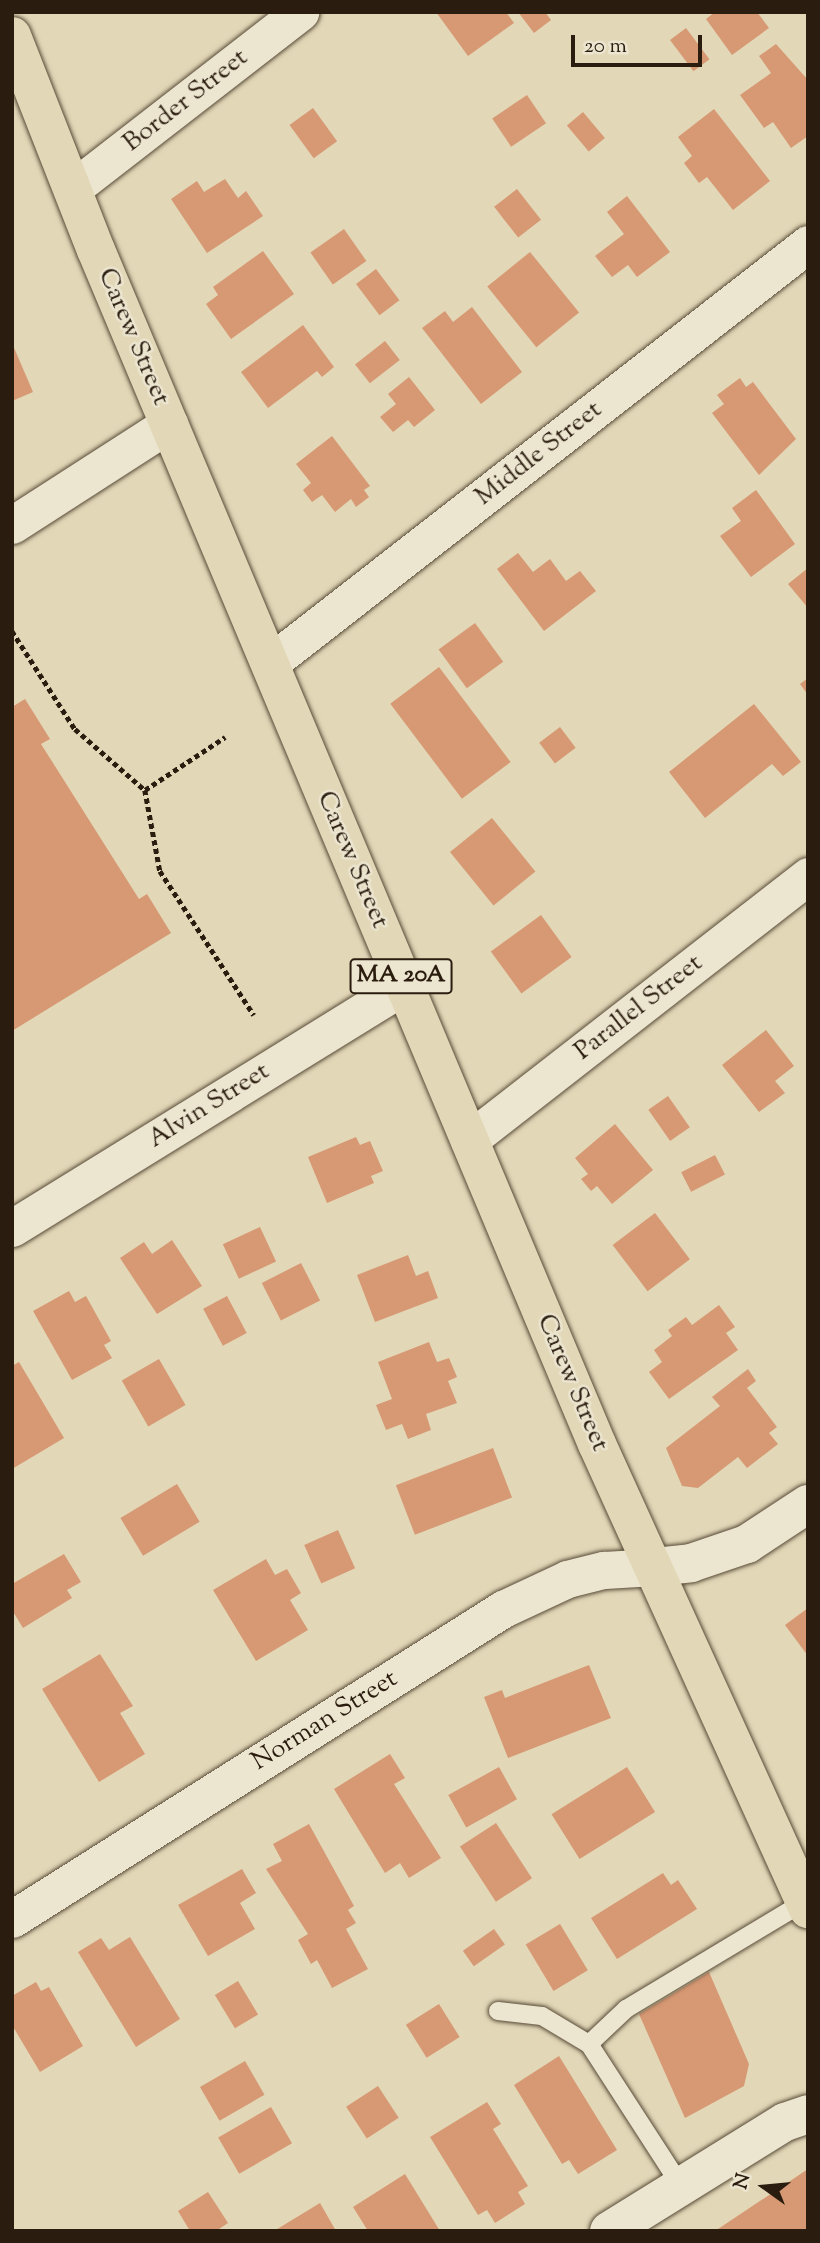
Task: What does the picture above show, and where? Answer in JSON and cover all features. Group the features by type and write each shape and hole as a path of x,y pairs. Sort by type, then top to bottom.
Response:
{"main road":[{"name":"Carew Street","path":"12,36 169,424 597,1444 806,1905"}],"street":[{"name":"Border Street","path":"72,189 300,12"},
{"name":"Middle Street","path":"270,663 808,244"},
{"path":"12,524 169,424"},
{"name":"Parallel Street","path":"469,1140 808,876"},
{"name":"Alvin Street","path":"12,1228 405,985"},
{"path":"655,1567 691,1563 747,1544 808,1504"},
{"name":"Norman Street","path":"12,1919 503,1609 567,1579 604,1570 655,1567"},
{"path":"608,2231 785,2122 808,2114"}],"lane":[{"path":"589,2044 626,2010 806,1905"},
{"path":"498,2011 542,2017 589,2044 681,2186"}],"path":[{"path":"12,631 75,729 145,790 160,871 254,1015"},
{"path":"145,790 225,737"}],"building":[{"path":"436,12 506,12 514,23 468,56"},
{"path":"518,12 545,12 551,20 534,33"},
{"path":"715,12 757,12 769,28 732,55 706,19"},
{"path":"686,28 709,59 693,71 670,40"},
{"path":"776,44 808,80 808,136 791,148 773,122 764,128 740,95 771,73 759,56"},
{"path":"527,95 546,123 511,147 492,118"},
{"path":"313,108 337,141 314,158 290,125"},
{"path":"714,109 770,181 733,210 707,177 699,183 684,163 692,156 678,137"},
{"path":"583,112 605,138 589,152 567,125"},
{"path":"225,179 238,198 246,191 263,216 207,253 171,199 197,181 204,192"},
{"path":"517,189 541,220 518,238 494,207"},
{"path":"627,196 670,252 637,277 628,265 612,277 595,256 624,234 607,212"},
{"path":"344,229 366,261 333,284 310,253"},
{"path":"263,251 294,294 231,339 206,304 218,295 213,287"},
{"path":"530,252 579,313 536,347 487,287"},
{"path":"376,269 399,300 380,315 356,284"},
{"path":"472,307 522,372 481,404 422,328 445,311 453,322"},
{"path":"303,325 334,367 322,377 317,371 268,408 241,372"},
{"path":"385,341 400,360 370,383 355,364"},
{"path":"12,343 33,392 12,401"},
{"path":"409,377 435,410 414,427 408,420 393,432 380,417 396,404 388,394"},
{"path":"740,378 746,387 753,382 796,439 759,475 712,413 724,404 717,395"},
{"path":"332,436 370,486 364,490 369,497 356,507 351,499 335,512 322,495 312,502 303,490 311,483 296,464"},
{"path":"756,490 795,544 751,577 720,536 741,521 732,508"},
{"path":"518,553 533,572 550,559 566,581 580,571 596,591 544,631 497,569"},
{"path":"808,568 808,608 788,584"},
{"path":"475,623 503,662 467,688 439,649"},
{"path":"439,667 511,762 462,799 390,704"},
{"path":"808,678 808,695 800,684"},
{"path":"25,699 50,739 41,744 139,899 147,894 171,933 12,1031 12,707"},
{"path":"754,704 801,762 783,776 772,764 705,818 669,772"},
{"path":"560,727 576,748 555,763 539,743"},
{"path":"492,818 535,872 493,906 450,852"},
{"path":"541,915 572,957 521,994 491,951"},
{"path":"766,1030 794,1066 775,1081 785,1093 759,1112 722,1065"},
{"path":"668,1096 690,1127 670,1141 648,1110"},
{"path":"615,1124 653,1170 612,1204 597,1186 591,1191 581,1179 588,1174 575,1158"},
{"path":"356,1137 360,1145 370,1141 383,1171 371,1176 374,1183 327,1203 308,1157"},
{"path":"715,1155 725,1175 691,1192 681,1172"},
{"path":"655,1213 690,1259 648,1291 613,1245"},
{"path":"260,1227 276,1261 239,1279 223,1244"},
{"path":"172,1240 202,1286 157,1314 120,1258 144,1242 152,1254"},
{"path":"408,1255 416,1276 428,1271 438,1298 375,1322 357,1275"},
{"path":"301,1263 320,1300 281,1320 262,1283"},
{"path":"69,1291 75,1302 86,1296 111,1341 104,1345 112,1358 72,1380 33,1311"},
{"path":"227,1296 247,1333 223,1346 203,1309"},
{"path":"719,1305 735,1327 726,1333 738,1350 669,1399 649,1372 662,1362 654,1350 672,1336 668,1330 686,1317 692,1325"},
{"path":"429,1342 437,1362 449,1358 457,1377 448,1381 457,1403 426,1414 431,1430 408,1439 402,1424 386,1430 376,1405 392,1399 378,1362"},
{"path":"159,1359 186,1405 148,1426 122,1380"},
{"path":"19,1362 64,1438 12,1469 12,1366"},
{"path":"748,1369 756,1381 747,1388 777,1427 769,1433 778,1444 747,1468 738,1457 698,1488 682,1486 666,1448 720,1406 712,1397"},
{"path":"493,1448 512,1497 415,1535 396,1485"},
{"path":"177,1484 200,1522 143,1556 120,1518"},
{"path":"338,1530 355,1568 321,1583 304,1545"},
{"path":"64,1554 81,1582 67,1590 72,1598 23,1628 12,1610 12,1584"},
{"path":"266,1559 275,1575 287,1569 301,1593 290,1600 308,1630 256,1661 213,1590"},
{"path":"808,1608 808,1656 785,1625"},
{"path":"100,1654 133,1706 120,1713 145,1754 99,1782 42,1689"},
{"path":"589,1665 611,1718 508,1758 484,1697 502,1690 505,1698"},
{"path":"390,1754 405,1778 394,1784 441,1858 409,1878 400,1863 385,1873 334,1789"},
{"path":"499,1767 517,1799 466,1827 448,1795"},
{"path":"627,1767 655,1812 580,1859 552,1814"},
{"path":"496,1823 532,1878 496,1902 460,1846"},
{"path":"309,1824 354,1906 348,1910 356,1923 346,1929 368,1969 332,1988 317,1960 311,1964 298,1940 308,1934 266,1869 282,1861 273,1844"},
{"path":"242,1869 256,1893 240,1903 255,1929 208,1956 178,1905"},
{"path":"663,1873 671,1885 678,1880 697,1909 617,1959 591,1918"},
{"path":"560,1924 588,1970 554,1991 526,1945"},
{"path":"494,1929 505,1945 474,1966 463,1951"},
{"path":"130,1937 180,2019 136,2047 78,1952 101,1938 109,1950"},
{"path":"709,1972 749,2064 744,2086 685,2118 639,2014"},
{"path":"238,1981 258,2014 235,2028 215,1995"},
{"path":"36,1982 41,1991 49,1987 83,2046 40,2072 12,2025 12,1996"},
{"path":"439,2004 460,2037 427,2058 406,2025"},
{"path":"559,2056 617,2150 578,2174 569,2160 562,2164 514,2085"},
{"path":"245,2061 264,2095 219,2121 200,2087"},
{"path":"378,2086 399,2118 367,2139 346,2107"},
{"path":"487,2102 501,2124 493,2129 528,2186 518,2192 525,2204 495,2223 487,2210 478,2215 430,2137"},
{"path":"271,2107 292,2143 239,2174 218,2138"},
{"path":"808,2169 808,2231 715,2231"},
{"path":"405,2174 440,2231 368,2231 353,2207"},
{"path":"208,2192 228,2223 216,2231 190,2231 178,2211"},
{"path":"320,2203 336,2231 274,2231"}]}
